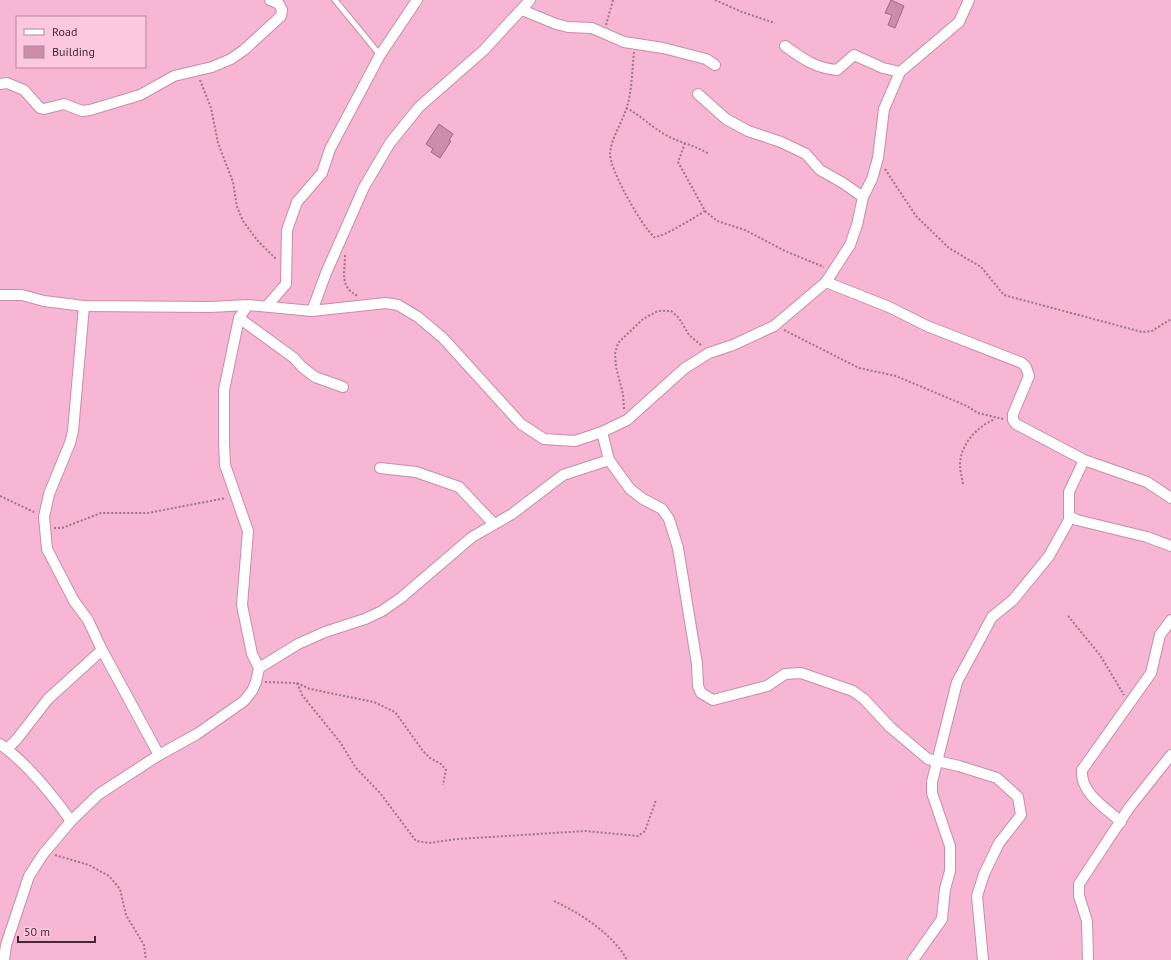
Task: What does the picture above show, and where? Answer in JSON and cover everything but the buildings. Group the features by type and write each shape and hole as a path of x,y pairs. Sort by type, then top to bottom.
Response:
{"street":[{"path":"0,84 7,83 24,90 40,108 44,109 64,104 82,111 99,108 140,95 174,76 197,71 230,59 244,50 281,16 282,10 279,4 270,0"},
{"path":"267,306 286,284 287,230 298,202 322,173 330,149 380,55 417,0"},
{"path":"312,311 326,273 364,187 390,143 419,107 484,50 530,0"},
{"path":"0,296 22,295 44,301 84,306 210,307 248,305 312,311 386,303 398,305 418,316 443,338 521,424 544,440 574,441 602,432 627,420 685,368 709,353 734,345 774,326 826,282 850,245 863,197 872,179 878,158 884,109 900,72 959,22 969,0"},
{"path":"522,10 556,24 568,27 592,28 624,42 663,48 706,59 715,65"},
{"path":"785,46 807,62 829,69 837,70 854,54 883,68 900,72"},
{"path":"698,94 726,119 748,131 781,142 806,154 820,170 843,183 863,197"},
{"path":"826,282 889,307 926,326 1022,363 1026,367 1029,376 1013,414 1013,420 1016,424 1084,460 1147,482 1171,498"},
{"path":"2,956 24,889 30,876 44,853 71,821 99,794 159,755 197,734 244,701 252,691 256,682 259,668 252,654 242,605 248,531 225,465 224,390 239,318 248,305"},
{"path":"84,306 73,431 70,443 49,494 44,522 47,549 74,601 88,620 102,650 159,755"},
{"path":"239,318 294,358 302,367 315,377 343,387"},
{"path":"602,432 609,460 630,489 643,499 662,509 669,519 678,548 698,686 701,693 713,700 766,686 785,674 801,673 853,691 864,699 890,727 928,759 959,766 997,778 1018,797 1021,815 998,843 984,874 978,896 983,960"},
{"path":"259,668 298,644 326,632 366,619 382,611 402,598 472,537 493,523 512,514 564,475 609,460"},
{"path":"913,960 942,918 945,889 950,871 950,846 932,793 932,782 957,682 992,618 1013,600 1049,556 1069,520 1069,492 1084,460"},
{"path":"380,468 416,472 459,487 493,523"},
{"path":"1069,516 1077,520 1148,537 1171,546"},
{"path":"1121,822 1085,788 1082,778 1082,770 1151,673 1160,635 1171,620"},
{"path":"71,821 55,798 34,775 3,746 17,739 48,699 102,650"},
{"path":"1088,960 1087,921 1079,896 1079,884 1121,822 1171,755"}],"lane":[{"path":"335,0 380,55"}],"path":[{"path":"604,34 613,0"},
{"path":"715,0 742,12 775,23"},
{"path":"636,45 626,108 611,148 611,160 616,176 636,213 650,234 656,238 661,237 705,211"},
{"path":"197,71 211,108 218,142 233,182 237,207 243,221 257,240 286,269"},
{"path":"626,108 641,116 666,135 698,147 709,154"},
{"path":"686,143 678,162 705,211 717,221 745,230 785,251 834,270"},
{"path":"878,158 916,216 949,248 981,267 1004,295 1142,332 1152,331 1171,319"},
{"path":"346,248 344,285 350,292 363,298"},
{"path":"627,420 623,406 623,394 616,367 615,354 618,343 643,319 658,311 671,311 678,318 689,335 709,353"},
{"path":"774,326 859,368 896,376 967,406 978,413 996,418 1013,420"},
{"path":"963,484 960,463 964,447 974,433 987,422 996,418"},
{"path":"0,496 44,522 62,528 101,514 148,513 235,496"},
{"path":"1068,616 1100,655 1129,703"},
{"path":"256,682 297,683 310,689 374,702 395,712 423,751 430,758 441,764 446,770 443,785"},
{"path":"297,683 302,695 340,742 356,768 380,794 416,841 429,843 457,839 586,831 638,836 645,830 656,800"},
{"path":"44,853 89,865 109,876 120,889 126,915 144,945 146,960"},
{"path":"554,900 591,922 622,952 627,960"}]}
